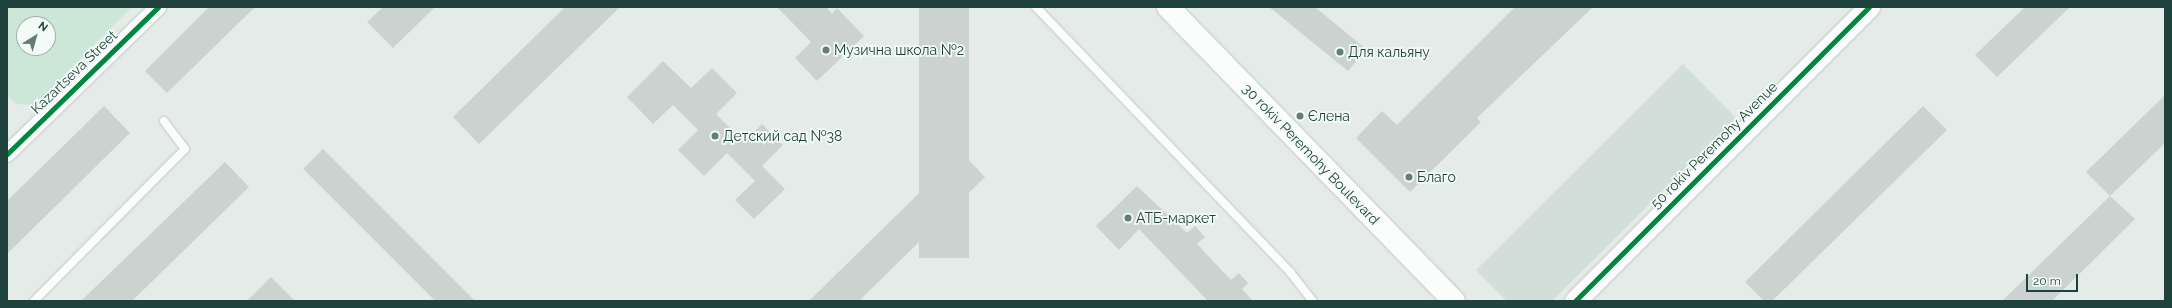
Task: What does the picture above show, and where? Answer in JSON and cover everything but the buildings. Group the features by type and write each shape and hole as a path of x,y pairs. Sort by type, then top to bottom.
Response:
{"main road":[{"name":"30 rokiv Peremohy Boulevard","path":"1168,7 1454,301"}],"street":[{"name":"Kazartseva Street","path":"7,154 158,7"},
{"name":"50 rokiv Peremohy Avenue","path":"1575,301 1869,7"}],"lane":[{"path":"1036,7 1290,272 1313,301"},
{"path":"34,301 185,149 164,121"}],"shaded area":[{"path":"1683,64 1736,118 1552,301 1507,301 1476,270"}],"green space":[{"path":"7,7 132,7 34,105 16,104 7,95"}],"cycle path":[{"path":"7,154 158,7"},
{"path":"1575,301 1869,7"}],"place":[{"name":"Музична школа №2","path":"826,50"},
{"name":"Для кальяну","path":"1340,52"},
{"name":"Єлена","path":"1300,116"},
{"name":"Детский сад №38","path":"715,136"},
{"name":"Благо","path":"1409,177"},
{"name":"АТБ-маркет","path":"1128,218"}]}
